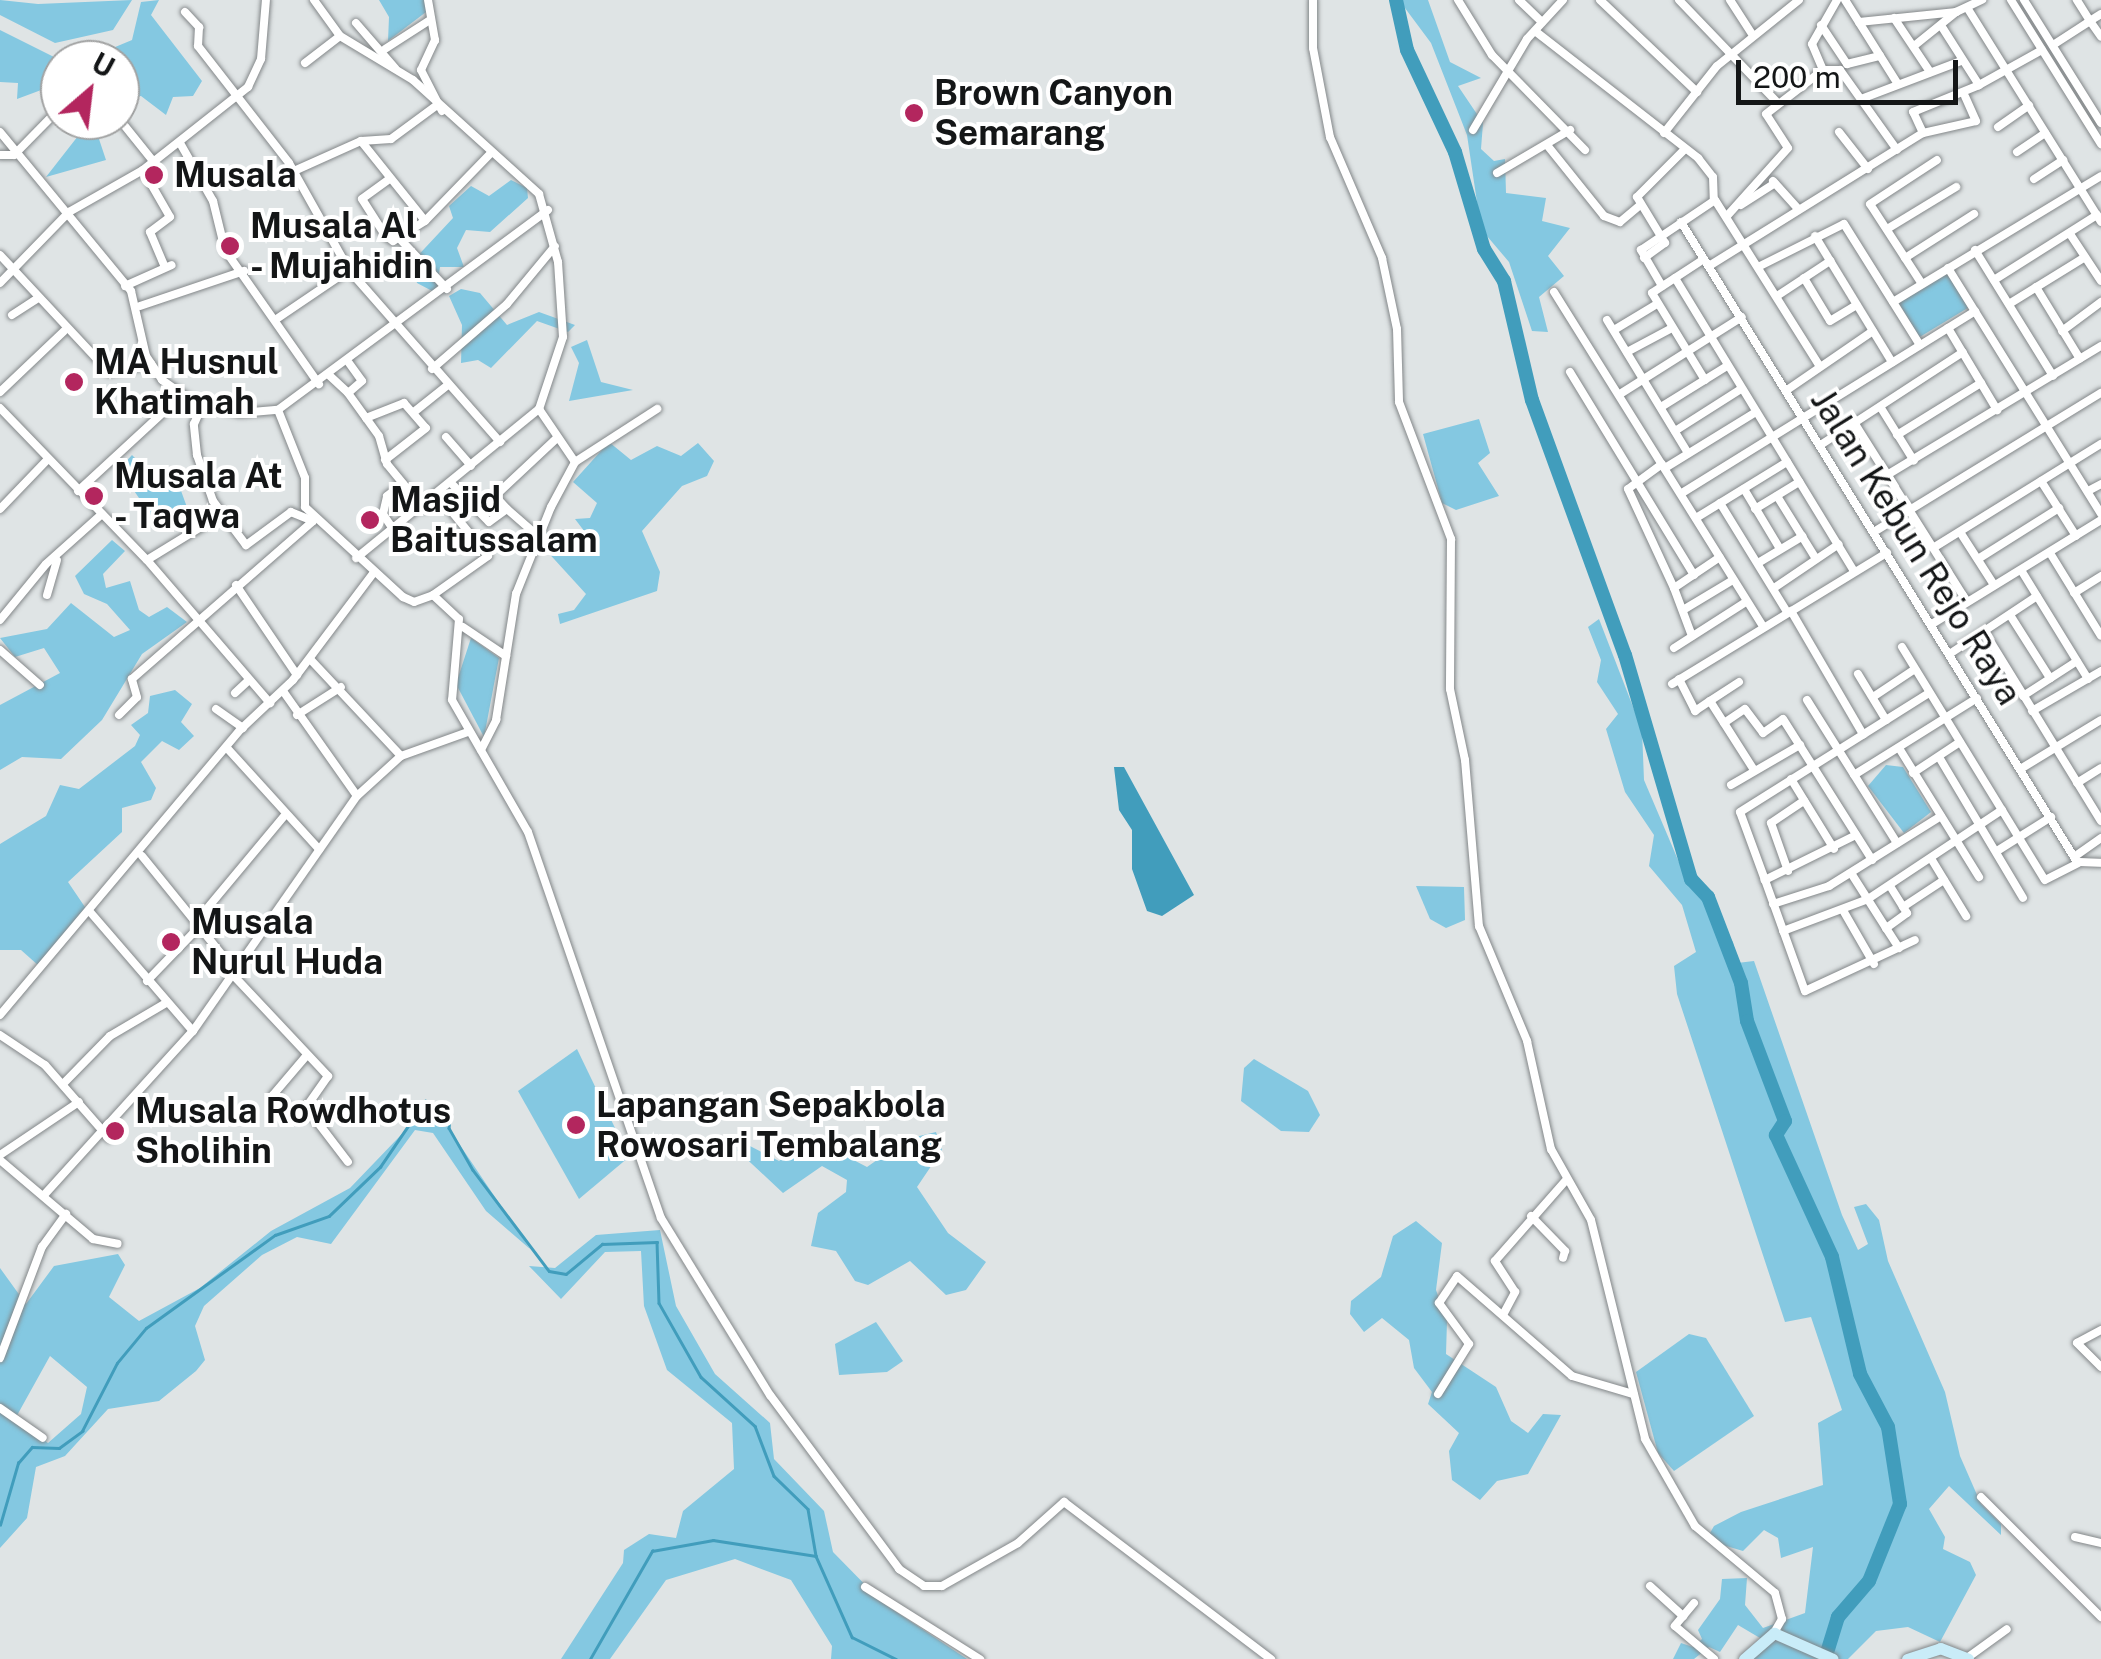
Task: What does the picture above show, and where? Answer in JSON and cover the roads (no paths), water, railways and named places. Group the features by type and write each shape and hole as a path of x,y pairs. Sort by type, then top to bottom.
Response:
{"main road":[{"path":"1744,1659 1774,1633 1833,1659"},
{"path":"1907,1659 1940,1648 1968,1659"}],"street":[{"path":"0,284 68,212 143,170 238,98 261,59 266,0"},
{"path":"314,0 340,36 396,69 548,210 556,246 562,337 538,409 440,496 356,558"},
{"path":"428,0 435,40 420,70 439,108"},
{"path":"1313,0 1312,48 1330,137 1382,258 1398,329 1398,402 1451,540 1450,689 1465,760 1473,898 1567,1179 1592,1220 1634,1394 1656,1463 1685,1514 1775,1594 1782,1619 1774,1633"},
{"path":"1458,0 1508,72 1570,130 1585,150"},
{"path":"1519,0 1542,22"},
{"path":"1473,130 1534,30 1563,0"},
{"path":"1600,0 1697,92"},
{"path":"1679,0 1776,101"},
{"path":"1730,0 1752,34"},
{"path":"1664,134 1732,53 1785,4 1799,0"},
{"path":"1823,70 1812,44 1836,0"},
{"path":"1845,0 1898,84"},
{"path":"1860,22 1956,12 1982,0"},
{"path":"2011,0 2101,144"},
{"path":"2024,0 2101,123"},
{"path":"2077,0 2101,37"},
{"path":"1968,8 2099,218 1994,280"},
{"path":"186,12 199,28 198,46 294,171 349,270 394,327 500,442"},
{"path":"1914,46 1956,12"},
{"path":"2053,45 2101,14"},
{"path":"1894,18 1930,72"},
{"path":"386,49 430,20"},
{"path":"356,22 386,49 396,69"},
{"path":"1821,25 1861,99 1897,150"},
{"path":"1942,27 1979,86"},
{"path":"1534,30 1685,149 1713,177 1714,200 1728,214 1820,367"},
{"path":"305,62 340,36"},
{"path":"1964,96 1978,119 1934,137 1923,134 1911,114 1964,96 2042,50"},
{"path":"1728,214 1788,146 1765,116 1776,101 1823,70 1844,68 1880,56"},
{"path":"1861,99 1961,61"},
{"path":"1998,127 2029,105"},
{"path":"294,171 361,141 391,139 439,108"},
{"path":"0,155 14,155 40,128"},
{"path":"1496,174 1570,130"},
{"path":"0,132 14,155 68,212 140,306 150,364 180,397 203,404 278,410 349,362 548,210"},
{"path":"1840,132 1868,169"},
{"path":"1705,380 1652,292 1744,242 1923,134"},
{"path":"2017,152 2046,134"},
{"path":"136,140 153,161"},
{"path":"361,141 388,180 426,222"},
{"path":"180,143 214,201 220,240 278,318 319,384"},
{"path":"1548,146 1604,216 1620,222 1640,205"},
{"path":"1662,286 1644,258 1664,244 1640,205 1639,193 1685,149"},
{"path":"399,238 426,222 490,154"},
{"path":"1922,284 1870,204 1937,160"},
{"path":"2034,179 2063,160"},
{"path":"125,286 168,266 150,232 170,219 143,170"},
{"path":"1767,173 1798,209"},
{"path":"1893,302 2101,176"},
{"path":"388,180 362,200 385,235 399,238 446,289"},
{"path":"1728,214 1775,183"},
{"path":"1887,229 1956,187"},
{"path":"1660,236 1714,200"},
{"path":"1905,258 1974,214"},
{"name":"Jalan Kebun Rejo Raya","path":"1681,222 1877,530 2076,860"},
{"path":"1758,267 1815,236 1845,225 1920,345"},
{"path":"2070,234 2101,281"},
{"path":"1815,236 1892,362"},
{"path":"432,369 507,304 556,246"},
{"path":"1975,250 2053,376"},
{"path":"0,255 64,330 109,372 150,364"},
{"path":"2008,304 2086,257"},
{"path":"1776,296 1830,262"},
{"path":"1932,624 2050,553 2101,517 1948,268"},
{"path":"278,318 349,270"},
{"path":"140,306 244,271"},
{"path":"1675,278 1854,571"},
{"path":"1804,278 1830,321 1857,305"},
{"path":"2036,288 2080,359"},
{"path":"1554,292 1763,627"},
{"path":"12,315 38,298"},
{"path":"2062,330 2101,302"},
{"path":"1614,330 1658,304"},
{"path":"1682,492 1975,311"},
{"path":"1620,394 1742,317"},
{"path":"1607,320 1688,453"},
{"path":"1628,352 1672,328"},
{"path":"1948,328 1998,410"},
{"path":"0,392 64,330"},
{"path":"1787,390 1873,332"},
{"path":"1887,476 2101,346"},
{"path":"1822,444 1963,352"},
{"path":"348,393 362,382 349,362"},
{"path":"1661,407 1727,366"},
{"path":"1570,372 1694,574"},
{"path":"330,376 366,418 385,460 424,509"},
{"path":"1897,435 1981,384"},
{"path":"414,412 448,385"},
{"path":"1675,431 1741,389"},
{"path":"1877,530 2101,393"},
{"path":"78,491 180,397"},
{"path":"366,418 403,403 414,412 426,432 385,460"},
{"path":"203,404 195,444 222,514 249,546 291,512 314,521 408,600 433,595 488,556 440,496"},
{"path":"0,408 147,560 270,703"},
{"path":"481,750 494,729 516,594 538,536 576,462 657,408"},
{"path":"1881,408 1914,461"},
{"path":"538,409 576,462"},
{"path":"278,410 314,521"},
{"path":"1692,636 1629,492 1637,479 1756,412"},
{"path":"1855,424 1967,602"},
{"path":"446,437 471,466"},
{"path":"538,536 495,496 556,439"},
{"path":"1933,548 2101,444"},
{"path":"0,510 47,460"},
{"path":"1696,518 1786,462"},
{"path":"2041,481 2076,536"},
{"path":"1755,508 1800,482"},
{"path":"395,532 383,514 388,496 404,484"},
{"path":"452,484 489,522 507,509"},
{"path":"2088,491 2101,484"},
{"path":"1744,489 1780,549"},
{"path":"1777,496 1816,559"},
{"path":"1720,503 1863,734"},
{"path":"1978,559 2059,508"},
{"path":"0,620 102,514"},
{"path":"147,560 222,514"},
{"path":"119,716 137,697 132,679 236,584 314,521"},
{"path":"1960,532 1994,585"},
{"path":"1758,563 1803,536"},
{"path":"1774,588 1839,544"},
{"path":"1739,682 1695,711 1675,682 1887,552"},
{"path":"2050,553 2101,636"},
{"path":"1674,588 1720,558"},
{"path":"47,595 59,576 57,560"},
{"path":"2021,570 2088,679"},
{"path":"0,1015 142,856 243,728 297,675 374,572"},
{"path":"2074,593 2101,576"},
{"path":"1682,610 1733,580"},
{"path":"236,584 297,675"},
{"path":"433,595 463,627 506,656"},
{"path":"1951,653 2037,596"},
{"path":"1674,648 1746,602"},
{"path":"2010,614 2050,678"},
{"path":"2092,620 2101,615"},
{"path":"463,627 451,694 528,832 661,1218 770,1395 898,1570 924,1586 942,1586 1018,1543 1064,1502 1271,1659"},
{"path":"1984,631 2101,821"},
{"path":"1902,646 2047,882 2101,838"},
{"path":"0,650 40,684"},
{"path":"310,659 342,688 401,756"},
{"path":"2024,696 2077,661"},
{"path":"1872,697 1915,668"},
{"path":"2032,710 2101,671"},
{"path":"1858,674 1886,720"},
{"path":"235,693 248,681"},
{"path":"298,715 342,688"},
{"path":"283,691 357,796"},
{"path":"1915,940 1809,994 1740,812 1930,693"},
{"path":"1854,775 1977,698"},
{"path":"1807,700 1897,844"},
{"path":"1710,701 1754,770"},
{"path":"1724,723 1745,708 1763,732 1783,718 1872,860"},
{"path":"216,709 243,728"},
{"path":"2022,768 2101,720"},
{"path":"45,1194 193,1031 357,796 401,756 470,734"},
{"path":"1913,773 1960,742"},
{"path":"1731,785 1800,745"},
{"path":"227,748 284,816 319,849"},
{"path":"1899,748 1979,877"},
{"path":"1939,756 2023,898"},
{"path":"2077,783 2101,768"},
{"path":"1791,779 1834,848"},
{"path":"1788,871 1771,822 1804,801"},
{"path":"1783,931 1844,912 1868,899 1958,843 2002,810"},
{"path":"146,981 197,925 284,816"},
{"path":"1773,904 1851,873 1941,816"},
{"path":"1998,851 2052,817"},
{"path":"1765,880 1856,835"},
{"path":"142,856 234,973 328,1077 306,1107 295,1114 274,1095 307,1054"},
{"path":"1932,860 1966,916"},
{"path":"2076,860 2101,863"},
{"path":"1851,873 1900,948"},
{"path":"1903,907 1944,880"},
{"path":"1886,928 1906,914 1890,886"},
{"path":"1844,912 1874,964"},
{"path":"92,914 193,1031"},
{"path":"63,1084 110,1036 166,1003"},
{"path":"0,1035 63,1084 110,1138"},
{"path":"79,1102 0,1158 98,1242 118,1244"},
{"path":"306,1107 348,1162"},
{"path":"1504,1313 1515,1292 1495,1260 1567,1179"},
{"path":"0,1358 3,1336 46,1240 66,1214"},
{"path":"1531,1216 1566,1252 1562,1258"},
{"path":"1438,1394 1469,1344 1439,1304 1458,1276 1572,1376 1634,1394"},
{"path":"2101,1330 2077,1343 2101,1367"},
{"path":"0,1408 43,1438"},
{"path":"1981,1497 2101,1617"},
{"path":"2075,1538 2101,1543"},
{"path":"1650,1586 1683,1616"},
{"path":"864,1587 980,1659"},
{"path":"1694,1603 1675,1626 1714,1659"},
{"path":"1968,1659 2007,1629"}],"waterway":[{"path":"1396,0 1407,50 1455,152 1484,249 1504,281 1532,400 1625,655 1691,879 1708,897 1741,983 1747,1021 1785,1121 1776,1135 1832,1257 1860,1374 1888,1427 1900,1504 1869,1581 1838,1617 1825,1659"},
{"path":"0,1525 18,1463 32,1447 59,1448 82,1431 117,1363 146,1328 275,1235 329,1216 380,1167 425,1101 451,1109 449,1128 473,1170 549,1271 566,1274 602,1244 657,1242 659,1303 701,1377 755,1426 774,1476 808,1509 816,1556"},
{"path":"590,1659 652,1551 713,1540 816,1556 852,1637 896,1659"}],"place":[{"name":"Brown Canyon Semarang","path":"914,113"},
{"name":"Musala","path":"154,175"},
{"name":"Musala Al - Mujahidin","path":"230,246"},
{"name":"MA Husnul Khatimah","path":"74,382"},
{"name":"Musala At - Taqwa","path":"94,496"},
{"name":"Masjid Baitussalam","path":"370,520"},
{"name":"Musala Nurul Huda","path":"171,942"},
{"name":"Lapangan Sepakbola Rowosari Tembalang","path":"576,1125"},
{"name":"Musala Rowdhotus Sholihin","path":"115,1131"}]}
